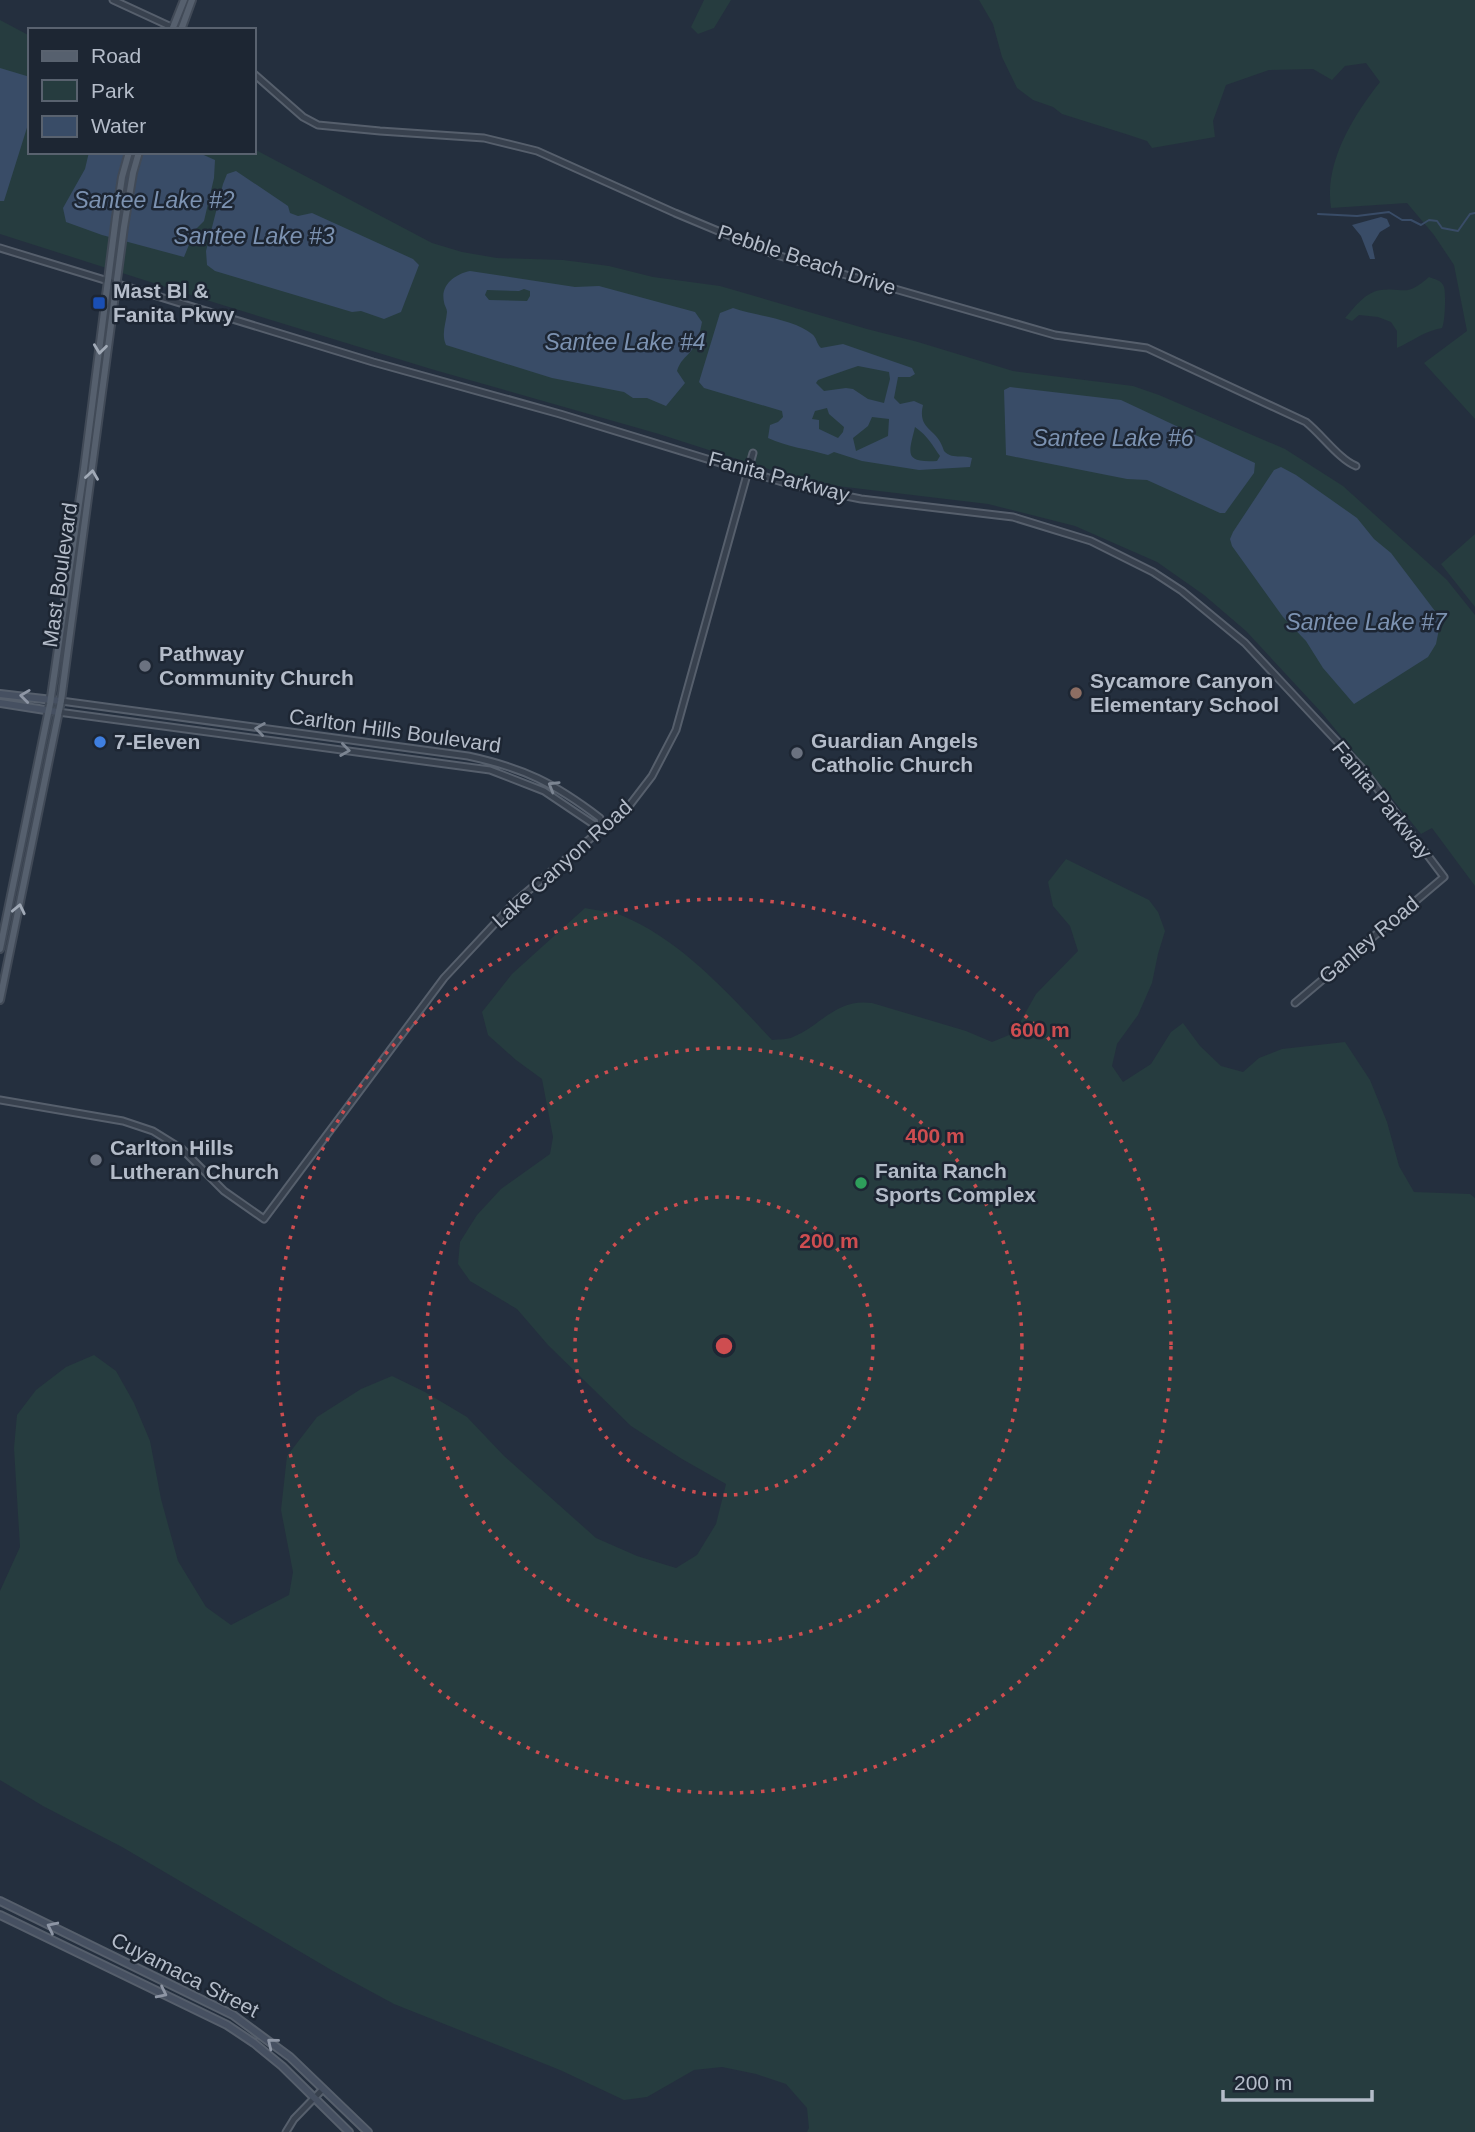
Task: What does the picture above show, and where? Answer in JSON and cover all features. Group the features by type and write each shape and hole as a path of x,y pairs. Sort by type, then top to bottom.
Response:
{"main road":[{"path":"176,28 184,0"},
{"path":"177,28 192,0"},
{"name":"Mast Boulevard","path":"0,949 50,699 84,468 122,177 128,154"},
{"name":"Mast Boulevard","path":"0,1000 61,701 119,265 138,154"},
{"name":"Carlton Hills Boulevard","path":"0,694 61,701"},
{"name":"Carlton Hills Boulevard","path":"0,703 58,712"},
{"name":"Cuyamaca Street","path":"0,1901 233,2015 290,2057 368,2132"},
{"name":"Cuyamaca Street","path":"0,1914 227,2025 282,2066 349,2132"}],"street":[{"path":"113,0 174,28"},
{"name":"Pebble Beach Drive","path":"256,76 303,117 318,125 484,138 516,145 537,151 675,214 773,254 1055,335 1147,348 1307,422 1328,440 1346,462 1356,466"},
{"name":"Fanita Parkway","path":"0,248 373,362 560,414 792,485 835,495 1013,517 1091,541 1153,572 1213,615 1265,662 1361,767 1444,877"},
{"name":"Lake Canyon Road","path":"0,1100 123,1121 153,1131 183,1149 224,1191 264,1219 444,978 516,901 602,830 641,792 670,744 695,667 753,453"},
{"name":"Carlton Hills Boulevard","path":"61,701 468,756 503,764 533,774 578,802 600,818 602,830"},
{"name":"Carlton Hills Boulevard","path":"58,712 490,770 544,791 602,830"},
{"name":"Ganley Road","path":"1296,1003 1444,877"},
{"path":"286,2132 293,2119 323,2089"}],"green space":[{"path":"704,0 731,0 714,28 698,34 691,27"},
{"path":"979,0 1475,0 1475,419 1424,363 1467,331 1454,265 1434,235 1407,203 1331,208 1330,191 1336,157 1351,125 1380,82 1366,63 1345,66 1332,80 1313,69 1269,70 1226,85 1213,121 1215,137 1152,148 1147,141 1062,114 1053,107 1033,100 1017,88 1002,57 993,24"},
{"path":"0,20 28,35 28,154 256,154 256,150 432,243 462,252 497,258 563,260 609,266 653,277 720,286 1013,371 1133,386 1285,449 1343,486 1447,580 1475,615 1475,886 1432,828 1421,834 1322,713 1246,631 1204,595 1157,562 1075,526 988,504 837,486 787,475 659,434 431,369 0,234"},
{"path":"1429,277 1440,281 1444,287 1442,328 1397,348 1397,331 1391,322 1378,317 1359,315 1352,321 1345,318 1375,291 1410,290"},
{"path":"1475,534 1475,607 1441,564"},
{"path":"1066,859 1149,900 1158,912 1165,931 1152,983 1138,1015 1117,1044 1112,1066 1123,1082 1151,1064 1171,1032 1183,1023 1200,1046 1221,1066 1243,1072 1259,1058 1282,1049 1345,1042 1370,1080 1387,1122 1399,1166 1414,1192 1470,1194 1475,1198 1475,2132 807,2132 807,2108 786,2084 722,2067 694,2070 647,2097 624,2100 560,2070 394,2004 0,1780 0,1591 20,1547 14,1448 17,1415 36,1390 66,1367 94,1355 116,1371 134,1403 150,1441 161,1499 178,1561 206,1607 231,1625 289,1595 293,1572 281,1510 287,1456 317,1417 361,1389 392,1376 467,1417 504,1456 596,1538 637,1556 676,1568 697,1555 716,1524 726,1484 631,1426 548,1345 517,1309 470,1281 458,1264 460,1242 477,1215 501,1189 550,1154 553,1137 542,1079 488,1035 482,1012 512,974 585,908 623,916 665,939 704,970 772,1040 793,1037 839,1008 872,1003 966,1031 992,1042 1014,1033 1036,994 1078,951 1070,926 1053,906 1048,882"}],"water":[{"path":"0,68 28,76 28,124 4,201 0,201"},
{"name":"Santee Lake #2","path":"89,154 202,154 215,160 214,178 204,221 195,230 184,257 102,235 66,222 63,208 85,169"},
{"name":"Santee Lake #3","path":"236,171 288,206 290,213 298,216 312,213 413,259 419,265 401,312 384,319 361,311 352,312 215,271 207,265 206,251 223,184 227,174"},
{"path":"1381,217 1387,219 1390,226 1380,232 1372,245 1375,259 1370,259 1361,236 1352,225"},
{"name":"Santee Lake #4","path":"465,272 575,287 599,286 695,312 702,322 698,337 677,371 685,383 666,406 647,398 633,398 624,392 552,378 446,345 444,333 447,312 444,290 450,281","holes":["487,290 530,291 527,301 489,300 485,295"]},
{"path":"733,308 785,321 812,334 821,348 843,344 912,368 915,374 898,377 894,398 900,404 914,401 923,405 925,425 937,437 944,451 950,455 972,458 970,467 919,470 862,461 834,452 828,455 768,438 770,425 783,417 782,411 704,388 699,382 720,313","holes":["858,366 889,372 890,379 884,403 868,399 853,389 824,391 816,383","827,408 829,414 844,427 838,438 819,429 819,420 812,419 815,411","872,417 889,419 888,436 856,451 853,438 868,426","915,427 927,437 940,456 937,461 918,460 910,450"]},
{"name":"Santee Lake #6","path":"1010,387 1121,400 1255,463 1254,473 1225,513 1220,513 1147,480 1127,479 1006,455 1004,390"},
{"name":"Santee Lake #7","path":"1281,467 1357,518 1374,539 1391,553 1438,615 1440,624 1436,644 1428,657 1354,704 1323,668 1306,641 1283,617 1232,546 1230,539 1233,532 1274,470"}],"waterway":[{"path":"1318,214 1357,216 1389,212 1402,220 1411,220 1421,225 1429,220 1437,221 1442,228 1458,231 1470,214 1475,213"}],"place":[{"name":"Mast Bl & Fanita Pkwy","path":"99,303"},
{"name":"Pathway Community Church","path":"145,666"},
{"name":"Sycamore Canyon Elementary School","path":"1076,693"},
{"name":"7-Eleven","path":"100,742"},
{"name":"Guardian Angels Catholic Church","path":"797,753"},
{"name":"Carlton Hills Lutheran Church","path":"96,1160"},
{"name":"Fanita Ranch Sports Complex","path":"861,1183"}]}
